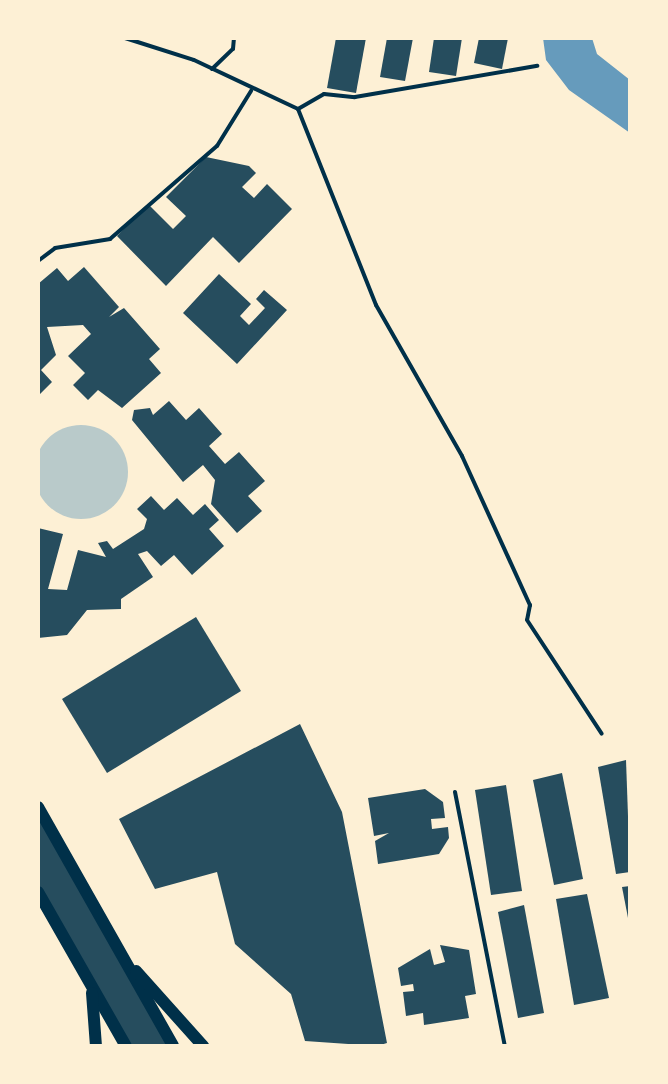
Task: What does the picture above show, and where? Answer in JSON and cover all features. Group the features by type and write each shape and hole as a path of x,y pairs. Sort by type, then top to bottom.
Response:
{"main road":[{"path":"38,807 173,1046"},
{"path":"38,892 126,1046"},
{"path":"120,952 203,1046"},
{"path":"91,985 96,1046"}],"lane":[{"path":"125,38 212,69 251,91 298,109"},
{"path":"212,69 233,49 234,38"},
{"path":"298,109 324,94 355,97 537,66"},
{"path":"38,261 55,248 110,239 217,146 251,91"},
{"path":"298,109 327,194 376,305 462,456 530,605 527,620 602,734"},
{"path":"455,792 505,1046"}],"shaded area":[{"path":"81,425 99,429 114,439 124,454 128,472 124,490 114,505 99,515 81,519 63,515 48,505 38,490 34,472 38,454 48,439 63,429"}],"water":[{"path":"543,38 592,38 597,54 630,80 630,133 569,90 546,60"}],"building":[{"path":"336,38 366,38 356,93 327,88"},
{"path":"387,38 413,38 405,81 380,77"},
{"path":"434,38 462,38 456,76 429,72"},
{"path":"479,38 508,38 502,69 474,63"},
{"path":"206,157 249,166 256,173 242,187 254,198 267,184 292,209 239,263 213,237 166,286 117,236 148,204 173,229 186,216 166,197"},
{"path":"84,267 119,307 109,317 124,308 160,349 149,359 161,373 122,408 98,390 88,400 73,385 85,373 68,356 91,334 83,325 47,327 56,355 41,370 52,382 38,396 38,284 57,268 68,281"},
{"path":"219,274 251,304 240,316 249,325 265,308 256,299 264,290 287,310 237,364 183,313"},
{"path":"169,401 186,420 199,408 222,434 209,446 225,464 239,452 265,481 248,496 262,511 237,533 211,504 215,480 203,465 183,482 132,420 134,410 150,408 153,415"},
{"path":"151,496 164,510 177,498 193,515 205,504 219,520 209,529 224,546 192,575 174,555 161,566 147,551 138,554 153,577 121,599 121,609 87,610 67,635 38,638 38,528 63,534 48,589 67,590 78,550 106,557 98,543 107,541 113,549 144,529 147,519 137,509"},
{"path":"196,617 241,691 107,773 62,699"},
{"path":"300,724 342,812 387,1043 377,1046 305,1041 291,994 235,944 217,872 155,889 119,819"},
{"path":"626,760 630,872 616,874 598,767"},
{"path":"562,773 583,879 554,885 533,780"},
{"path":"506,785 522,891 491,895 475,790"},
{"path":"425,789 443,802 445,818 431,819 432,829 448,827 449,838 439,854 378,864 375,841 389,833 374,836 368,798"},
{"path":"38,807 177,1046 122,1046 38,903"},
{"path":"630,886 630,923 629,923 622,887"},
{"path":"587,894 609,998 574,1005 556,899"},
{"path":"524,905 544,1013 518,1018 498,912"},
{"path":"440,945 469,950 476,994 465,996 469,1018 424,1025 423,1013 406,1016 403,992 414,991 413,984 401,986 398,968 430,949 434,965 445,962"}]}
